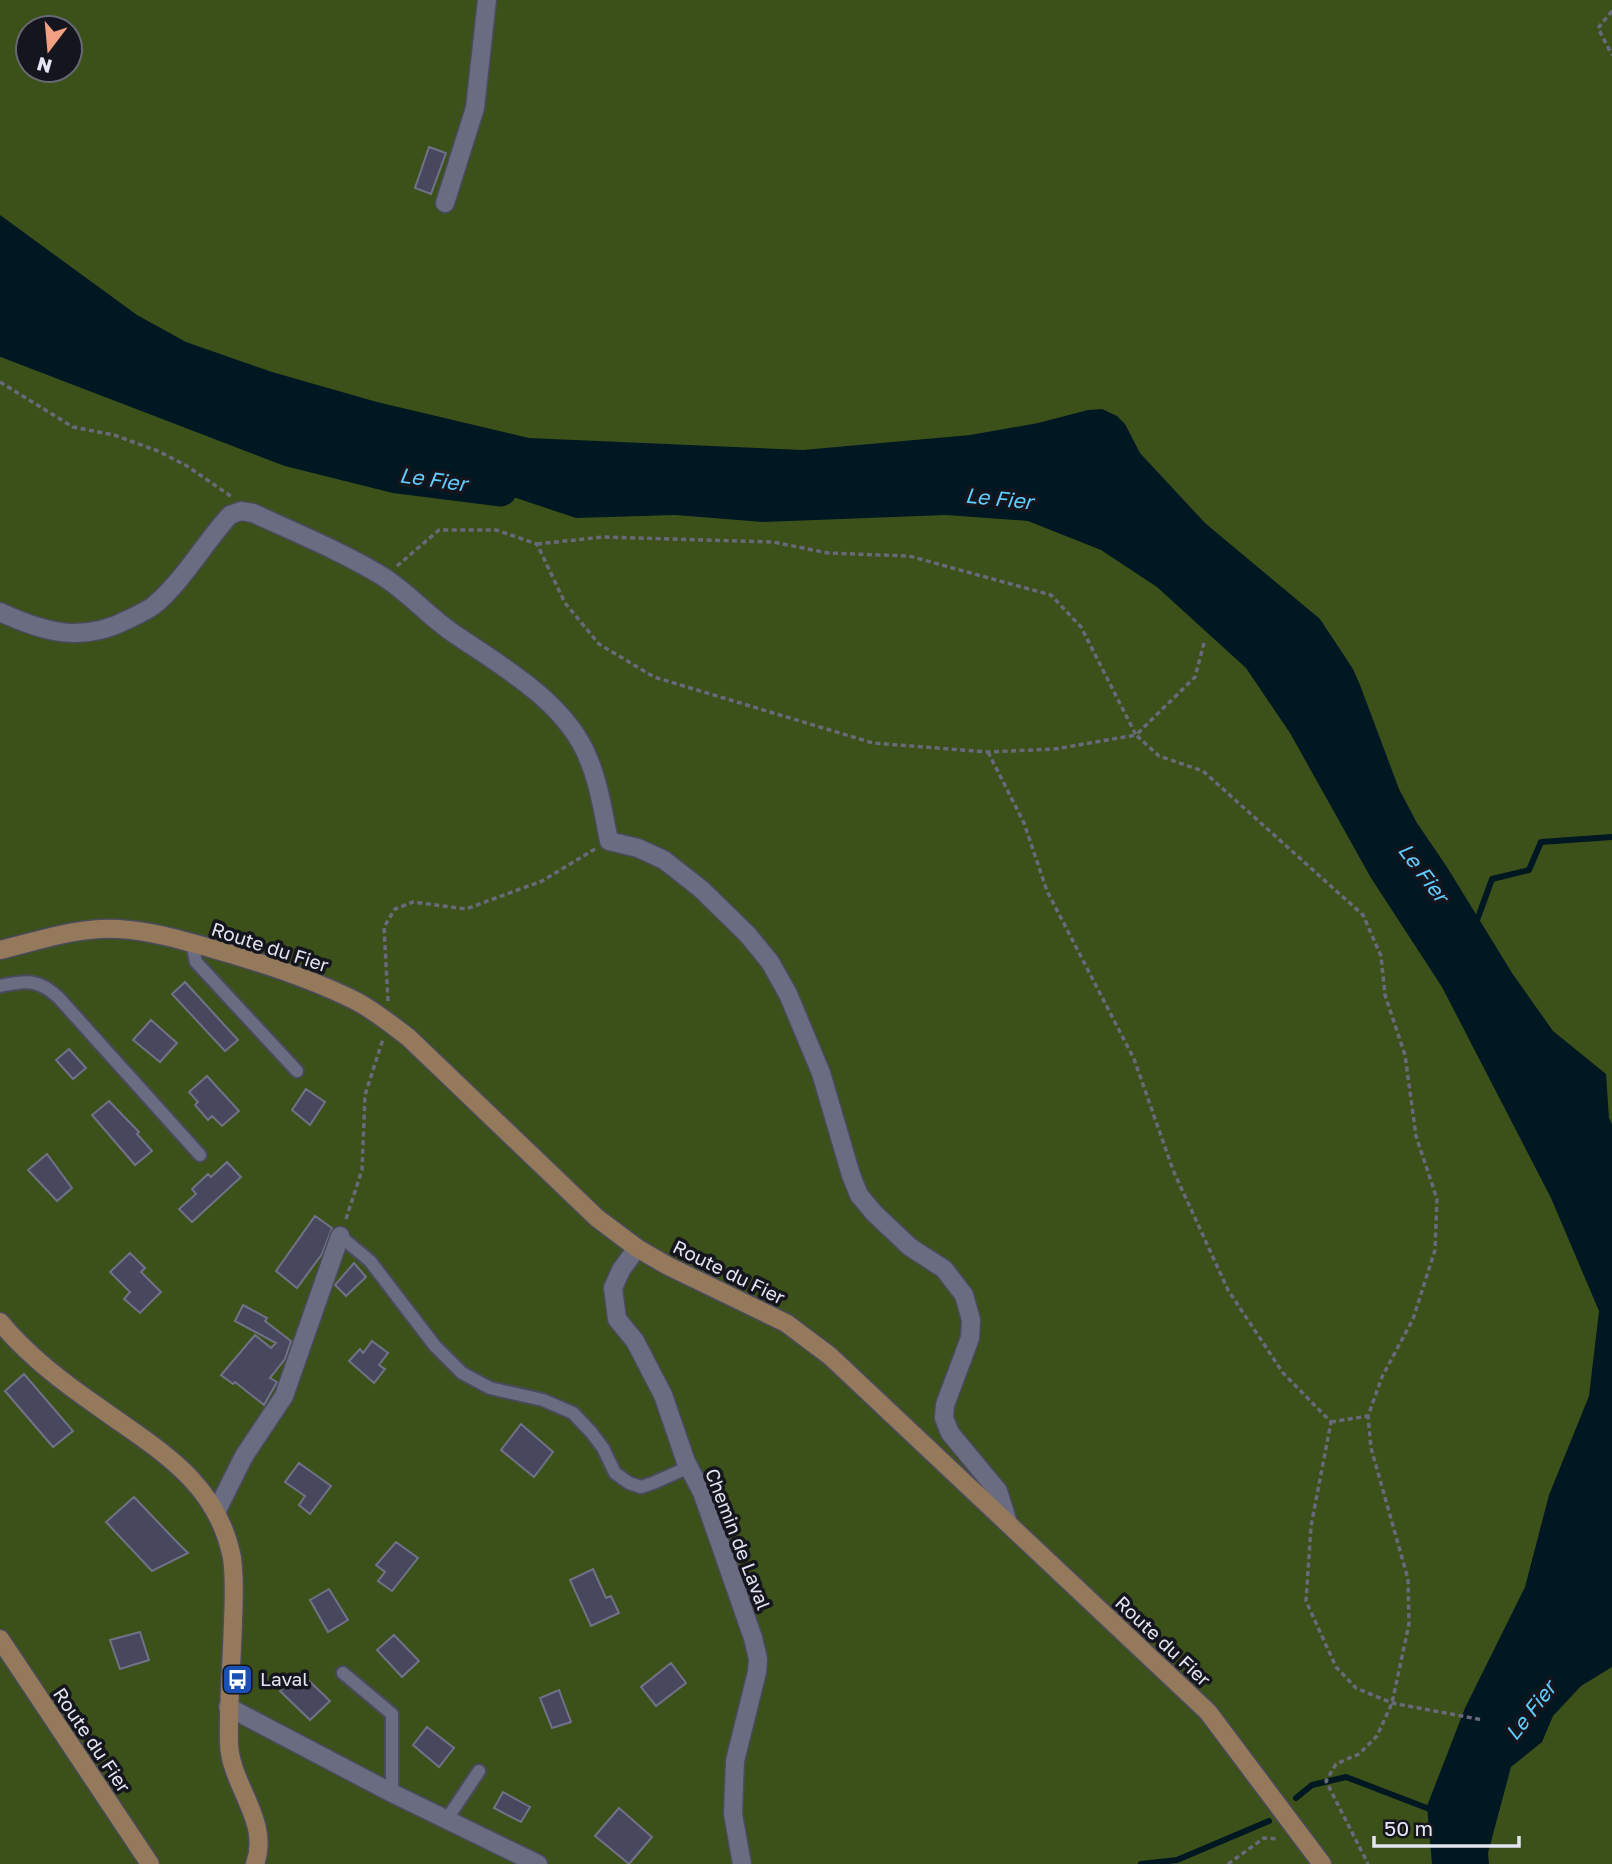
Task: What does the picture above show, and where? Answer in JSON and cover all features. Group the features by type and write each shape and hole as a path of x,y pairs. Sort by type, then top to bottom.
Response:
{"main road":[{"name":"Route du Fier","path":"0,950 70,933 100,929 139,931 192,943 314,981 359,1003 389,1022 597,1218 637,1248 668,1266 786,1323 819,1347 1208,1712 1322,1864"},
{"path":"0,1322 30,1354 178,1464 199,1486 225,1531 232,1560 234,1586 228,1707 229,1750 254,1818 259,1840 255,1864"},
{"name":"Route du Fier","path":"0,1639 150,1864"}],"street":[{"path":"445,203 475,108 487,0"},
{"path":"0,612 44,630 68,634 96,631 124,622 152,607 168,591 230,515 247,512 346,556 384,578 449,631 511,673 555,709 583,746 592,767 609,841 638,848 664,860 701,889 748,935 770,962 788,994 821,1073 859,1195 909,1247 943,1269 964,1295 971,1320 970,1338 945,1405 944,1418 950,1433 998,1491 1008,1523"},
{"path":"216,1512 244,1456 284,1396 340,1236"},
{"name":"Chemin de Laval","path":"637,1248 621,1270 613,1288 617,1319 635,1341 663,1395 689,1467 702,1492 758,1659 735,1761 733,1814 742,1864"},
{"path":"228,1707 392,1793 538,1864"}],"lane":[{"path":"192,943 196,962 298,1071"},
{"path":"0,986 22,981 45,986 58,997 200,1155"},
{"path":"340,1236 370,1261 435,1346 462,1373 490,1388 543,1400 573,1413 603,1448 615,1473 629,1483 640,1487 689,1467"},
{"path":"343,1673 392,1714 392,1793"},
{"path":"447,1819 479,1771"}],"path":[{"path":"1612,11 1598,29 1612,55"},
{"path":"0,382 73,427 114,435 187,466 247,512"},
{"path":"384,578 439,530 496,530 537,544 603,537 774,542 828,553 909,556 1051,595 1081,627 1136,735 1159,756 1203,771 1363,915 1381,956 1385,995 1405,1055 1416,1136 1437,1199 1435,1250 1413,1319 1382,1377 1368,1416 1371,1448 1408,1579 1409,1624 1392,1703 1377,1737 1359,1754 1336,1764 1326,1781 1368,1864"},
{"path":"537,544 565,603 599,644 654,677 873,743 988,752 1055,749 1136,735 1195,677 1205,643"},
{"path":"988,752 1024,824 1047,891 1134,1059 1173,1170 1228,1290 1283,1373 1331,1422"},
{"path":"340,1236 362,1170 365,1095 389,1022 383,927 395,909 413,902 466,909 542,881 609,841"},
{"path":"1331,1422 1368,1416"},
{"path":"1331,1422 1311,1526 1306,1601 1336,1667 1356,1688 1392,1703 1483,1720"},
{"path":"1228,1864 1264,1838 1306,1840"}],"green space":[{"path":"0,0 1612,0 1612,1864 0,1864"}],"water":[{"path":"0,215 137,315 186,342 272,372 377,402 529,438 803,450 970,435 1102,409 1117,416 1125,424 1140,453 1205,523 1320,619 1353,669 1399,789 1417,823 1512,973 1553,1031 1606,1074 1609,1118 1612,1124 1612,1667 1581,1686 1553,1716 1542,1742 1511,1767 1488,1853 1489,1864 1432,1864 1427,1806 1465,1708 1525,1587 1549,1495 1589,1396 1599,1311 1551,1198 1442,987 1371,878 1290,733 1246,668 1157,587 1101,550 1028,521 946,515 763,522 675,515 576,518 486,488 398,474 290,447 164,391 0,335"}],"building":[{"path":"429,147 446,153 431,194 415,188"},
{"path":"185,982 238,1040 225,1051 172,994"},
{"path":"151,1020 177,1043 160,1062 133,1040"},
{"path":"69,1049 86,1068 73,1079 56,1060"},
{"path":"207,1076 239,1111 222,1126 212,1116 208,1120 195,1105 198,1102 189,1092"},
{"path":"306,1089 325,1102 310,1125 292,1110"},
{"path":"109,1101 139,1132 137,1134 152,1151 135,1165 92,1115"},
{"path":"47,1154 72,1188 57,1201 28,1170"},
{"path":"227,1162 241,1177 192,1222 179,1209 196,1194 192,1189 208,1174 211,1177"},
{"path":"315,1216 332,1228 322,1254 297,1288 276,1271"},
{"path":"130,1253 145,1268 141,1272 161,1292 140,1313 124,1299 130,1292 110,1272"},
{"path":"354,1263 366,1277 346,1296 335,1285"},
{"path":"243,1305 267,1318 265,1321 291,1341 285,1359 270,1378 277,1382 264,1405 235,1382 233,1384 221,1375 255,1335 271,1348 276,1343 235,1321"},
{"path":"372,1341 388,1353 379,1365 385,1369 374,1383 349,1361 360,1349 363,1353"},
{"path":"24,1374 73,1431 53,1447 5,1391"},
{"path":"521,1424 553,1452 534,1477 501,1450"},
{"path":"299,1463 331,1486 310,1514 299,1505 305,1496 285,1482"},
{"path":"134,1497 188,1553 152,1571 106,1522"},
{"path":"396,1542 418,1558 392,1591 378,1581 385,1572 376,1565"},
{"path":"593,1569 606,1598 611,1596 619,1613 591,1626 570,1580"},
{"path":"329,1589 348,1620 328,1632 310,1600"},
{"path":"140,1632 149,1660 120,1669 110,1640"},
{"path":"394,1635 419,1661 402,1677 377,1650"},
{"path":"671,1663 686,1683 656,1706 641,1687"},
{"path":"301,1673 330,1701 310,1720 280,1691"},
{"path":"559,1690 571,1722 552,1728 540,1698"},
{"path":"427,1727 454,1748 439,1767 413,1745"},
{"path":"503,1792 530,1807 521,1822 494,1808"},
{"path":"619,1808 652,1837 629,1864 595,1836"}],"waterway":[{"name":"Le Fier","path":"0,338 289,449 397,476 500,489"},
{"path":"1476,923 1492,879 1529,870 1541,842 1612,837"},
{"path":"1296,1798 1312,1785 1346,1777 1432,1810"},
{"path":"1141,1864 1177,1860 1269,1821"}],"place":[{"name":"Laval","path":"237,1679"}]}
